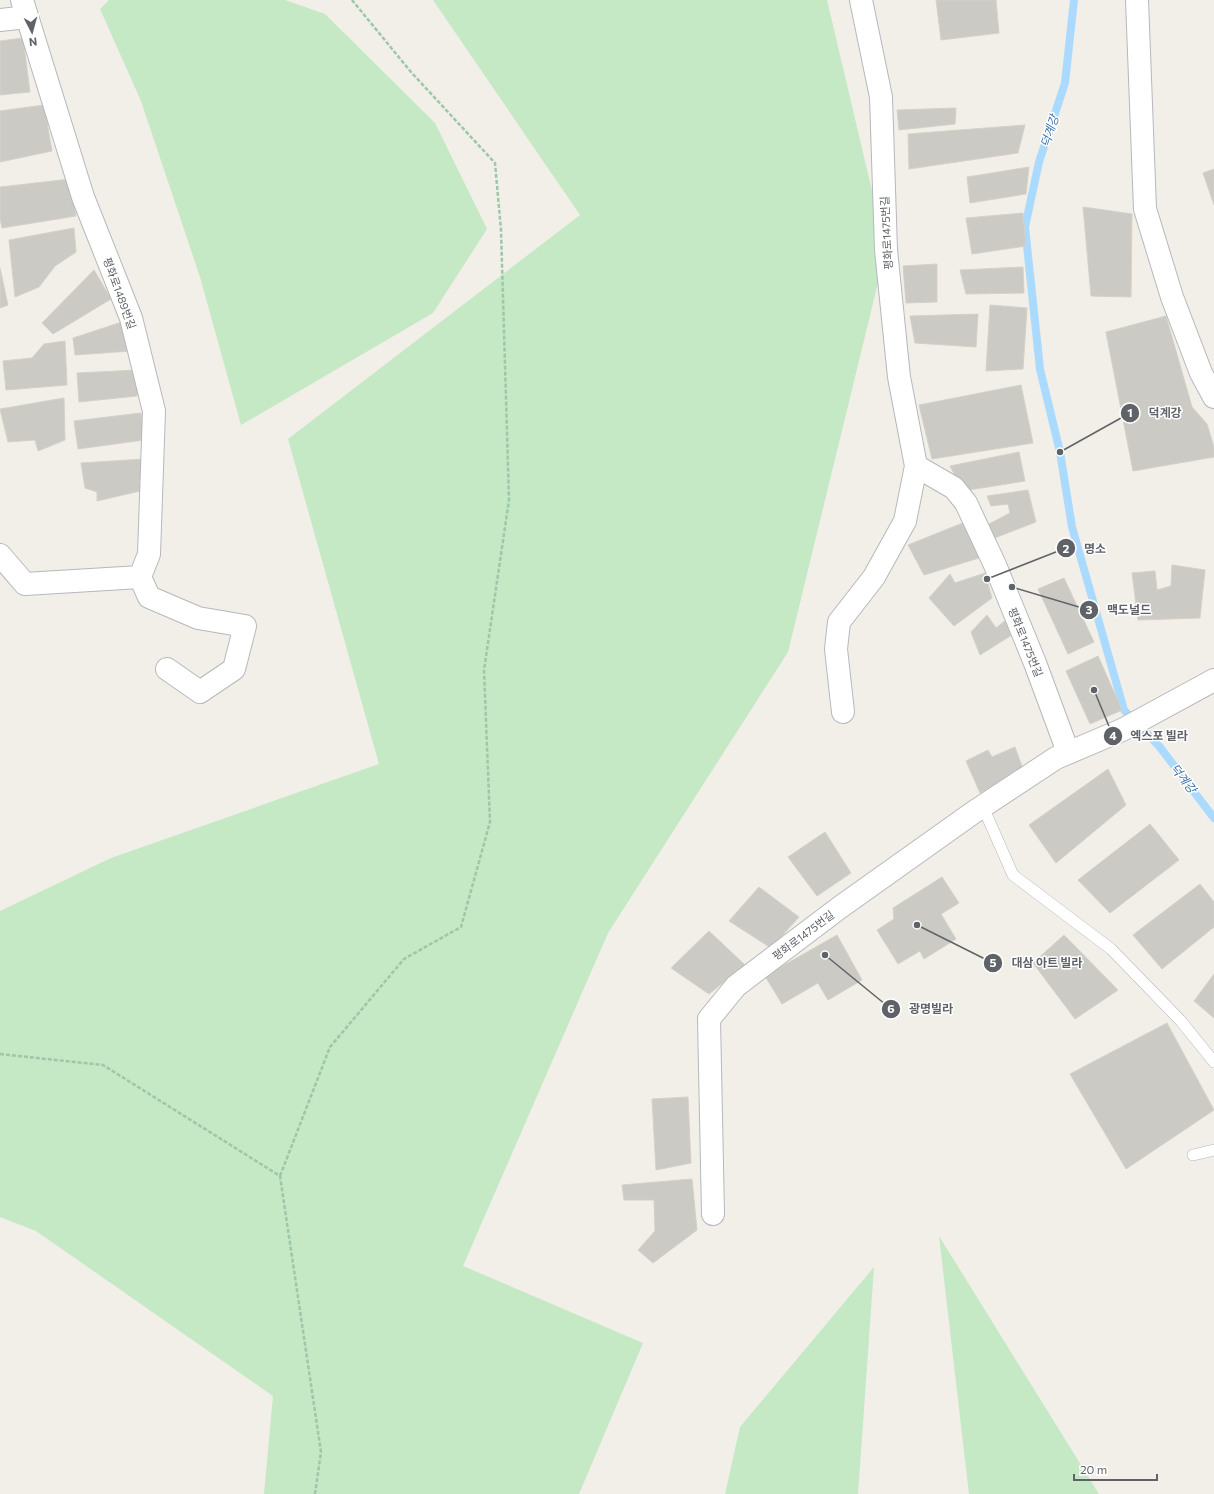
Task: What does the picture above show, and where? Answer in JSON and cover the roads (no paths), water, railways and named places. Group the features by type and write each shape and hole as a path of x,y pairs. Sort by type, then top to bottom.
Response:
{"street":[{"name":"평화로1475번길","path":"843,712 836,649 839,622 874,577 905,521 916,466 899,377 886,250 881,96 862,0"},
{"path":"1137,0 1145,209 1172,297 1201,373 1214,397"},
{"name":"평화로1489번길","path":"0,20 24,8 84,197 131,318 154,411 149,554 140,577"},
{"name":"평화로1475번길","path":"916,466 954,488 966,503 996,565 1068,752"},
{"path":"0,554 25,584 140,577 149,597 198,618 245,626 234,669 200,692 166,669"},
{"name":"평화로1475번길","path":"712,1214 709,1019 736,986 839,908 983,807 1068,752 1122,730 1214,680"}],"lane":[{"path":"983,807 1013,875 1111,949 1180,1020 1214,1062"},
{"path":"1193,1155 1214,1150"}],"waterway":[{"name":"덕계강","path":"1074,0 1065,83 1039,162 1025,227 1040,369 1060,452 1072,527 1124,710 1159,746 1214,818"}],"place":[{"name":"덕계강","path":"1060,452"},
{"name":"명소","path":"987,579"},
{"name":"맥도널드","path":"1012,587"},
{"name":"엑스포 빌라","path":"1094,690"},
{"name":"대삼 아트 빌라","path":"917,925"},
{"name":"광명빌라","path":"825,955"}]}
